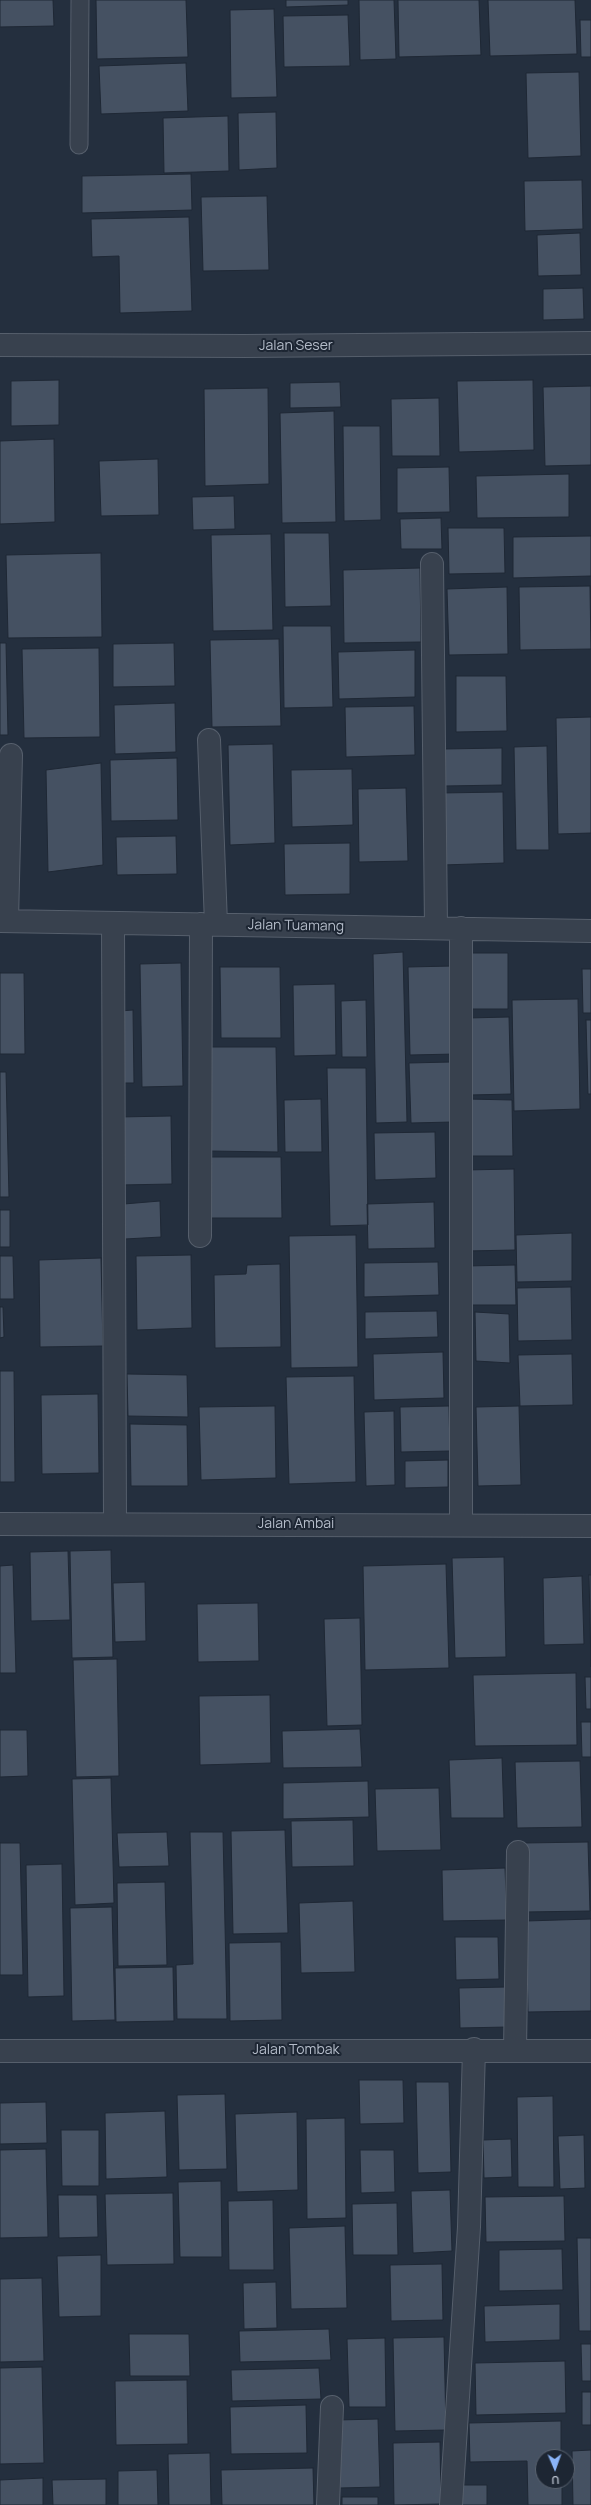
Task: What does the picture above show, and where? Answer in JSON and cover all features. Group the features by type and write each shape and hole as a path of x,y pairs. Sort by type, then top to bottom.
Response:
{"street":[{"name":"Jalan Seser","path":"0,345 591,343"},
{"path":"432,564 436,927"},
{"path":"200,1236 208,924 209,740"},
{"path":"3,921 11,756"},
{"name":"Jalan Tuamang","path":"3,921 436,927 591,931"},
{"path":"113,923 115,1524"},
{"path":"461,928 461,1525"},
{"name":"Jalan Ambai","path":"0,1524 591,1526"},
{"path":"515,2050 518,1852"},
{"path":"451,2505 469,2227 474,2049"},
{"name":"Jalan Tombak","path":"0,2051 474,2049 591,2051"},
{"path":"328,2505 332,2406"}],"lane":[{"path":"79,145 80,0"}],"building":[{"path":"0,0 53,0 54,26 0,27"},
{"path":"96,0 186,0 188,57 97,59"},
{"path":"286,0 348,0 348,5 286,7"},
{"path":"359,0 394,0 396,59 360,60"},
{"path":"398,0 479,0 481,55 399,57"},
{"path":"488,0 575,0 577,54 490,56"},
{"path":"274,9 277,97 231,98 230,10"},
{"path":"348,15 350,66 284,67 283,16"},
{"path":"580,20 591,20 591,57 581,57"},
{"path":"186,63 188,111 101,114 99,66"},
{"path":"579,72 581,156 528,158 526,73"},
{"path":"276,112 277,168 239,170 238,113"},
{"path":"228,116 229,171 164,173 163,118"},
{"path":"191,174 192,210 82,213 82,176"},
{"path":"582,180 583,229 525,231 524,181"},
{"path":"267,196 269,270 203,271 201,197"},
{"path":"189,217 192,311 120,313 119,256 92,257 91,219"},
{"path":"580,233 581,275 538,276 537,235"},
{"path":"583,288 584,319 543,320 543,289"},
{"path":"59,380 59,425 11,426 11,381"},
{"path":"533,380 534,450 459,452 457,381"},
{"path":"340,382 341,407 290,408 290,383"},
{"path":"591,386 591,465 545,466 543,387"},
{"path":"268,388 269,484 205,486 204,389"},
{"path":"439,398 440,456 392,456 391,399"},
{"path":"334,411 336,522 282,523 280,413"},
{"path":"343,426 380,426 381,520 344,521"},
{"path":"54,439 55,522 0,524 0,441"},
{"path":"158,459 159,515 101,516 99,461"},
{"path":"449,467 450,512 397,513 397,468"},
{"path":"569,474 569,517 477,518 476,476"},
{"path":"234,496 235,529 193,530 192,497"},
{"path":"441,518 442,549 401,549 400,519"},
{"path":"448,528 504,528 505,573 449,574"},
{"path":"284,533 329,533 331,606 285,607"},
{"path":"271,534 273,630 213,631 211,535"},
{"path":"591,536 591,576 513,578 513,537"},
{"path":"101,553 102,637 8,638 6,555"},
{"path":"420,568 421,642 344,643 343,570"},
{"path":"590,586 591,649 520,650 519,587"},
{"path":"507,587 508,654 449,655 447,589"},
{"path":"283,626 331,626 333,707 284,708"},
{"path":"279,639 281,726 212,727 210,640"},
{"path":"0,643 6,643 8,735 0,735"},
{"path":"174,643 175,686 113,687 113,644"},
{"path":"99,648 100,737 24,738 22,649"},
{"path":"415,650 415,697 339,699 338,652"},
{"path":"456,676 506,676 507,731 456,732"},
{"path":"175,703 176,752 115,754 114,705"},
{"path":"414,706 415,755 346,757 345,707"},
{"path":"591,717 591,833 558,834 556,718"},
{"path":"273,744 275,843 230,845 228,745"},
{"path":"547,746 549,850 516,850 514,747"},
{"path":"502,748 502,785 445,786 444,749"},
{"path":"177,758 178,820 111,821 110,760"},
{"path":"101,763 103,865 48,872 46,770"},
{"path":"352,769 353,825 292,827 291,770"},
{"path":"406,788 408,861 359,862 358,789"},
{"path":"503,792 504,863 442,865 441,793"},
{"path":"176,836 177,874 117,875 116,837"},
{"path":"350,843 350,894 285,895 284,844"},
{"path":"403,952 407,1122 376,1123 373,954"},
{"path":"468,953 508,953 508,1009 468,1009"},
{"path":"181,963 183,1086 142,1087 140,964"},
{"path":"453,966 455,1054 410,1055 408,967"},
{"path":"220,967 280,967 281,1038 221,1038"},
{"path":"582,969 591,969 591,1013 583,1013"},
{"path":"0,973 24,973 25,1054 0,1054"},
{"path":"335,984 336,1055 294,1056 293,985"},
{"path":"578,999 580,1109 514,1111 512,1000"},
{"path":"366,1000 367,1057 342,1057 341,1001"},
{"path":"133,1010 134,1083 122,1083 120,1011"},
{"path":"509,1017 511,1094 470,1095 468,1018"},
{"path":"586,1020 591,1020 591,1094 588,1094"},
{"path":"208,1047 276,1047 278,1152 210,1151"},
{"path":"451,1062 452,1122 411,1123 409,1063"},
{"path":"327,1068 366,1068 368,1225 330,1226"},
{"path":"0,1072 6,1072 9,1197 0,1197"},
{"path":"321,1099 322,1152 285,1152 284,1100"},
{"path":"468,1099 512,1100 513,1156 470,1156"},
{"path":"171,1116 172,1184 120,1185 119,1117"},
{"path":"435,1132 436,1178 375,1180 374,1133"},
{"path":"207,1157 281,1157 282,1218 208,1218"},
{"path":"514,1169 515,1250 467,1251 466,1170"},
{"path":"160,1201 161,1237 125,1239 124,1204"},
{"path":"434,1202 435,1248 368,1249 367,1204"},
{"path":"0,1210 10,1210 10,1247 0,1247"},
{"path":"572,1233 572,1281 517,1282 516,1235"},
{"path":"356,1235 358,1367 291,1368 289,1236"},
{"path":"191,1255 192,1328 137,1330 136,1256"},
{"path":"0,1256 13,1256 14,1299 0,1299"},
{"path":"101,1258 103,1346 40,1347 39,1260"},
{"path":"438,1262 439,1295 364,1297 364,1263"},
{"path":"280,1264 281,1347 215,1348 214,1275 246,1274 247,1265"},
{"path":"515,1265 516,1305 467,1305 466,1266"},
{"path":"571,1287 572,1340 518,1341 517,1288"},
{"path":"0,1307 3,1307 4,1337 0,1338"},
{"path":"437,1311 438,1337 365,1339 365,1312"},
{"path":"475,1312 509,1314 510,1363 476,1361"},
{"path":"443,1352 444,1398 374,1400 373,1354"},
{"path":"572,1354 573,1405 520,1406 518,1355"},
{"path":"0,1371 14,1371 15,1482 0,1482"},
{"path":"127,1374 187,1375 188,1417 128,1416"},
{"path":"354,1376 356,1482 289,1484 286,1377"},
{"path":"98,1394 99,1473 42,1474 41,1395"},
{"path":"275,1406 276,1478 201,1480 199,1407"},
{"path":"449,1406 450,1451 401,1452 400,1407"},
{"path":"519,1406 521,1485 478,1486 476,1407"},
{"path":"394,1411 395,1485 366,1486 364,1412"},
{"path":"130,1424 187,1425 188,1486 131,1486"},
{"path":"448,1460 448,1487 405,1488 405,1461"},
{"path":"111,1550 113,1657 72,1658 70,1551"},
{"path":"68,1551 70,1620 31,1621 30,1552"},
{"path":"504,1557 506,1657 455,1658 452,1558"},
{"path":"446,1564 449,1668 365,1670 363,1566"},
{"path":"13,1565 16,1673 0,1673 0,1566"},
{"path":"589,1575 591,1575 591,1667"},
{"path":"582,1576 584,1644 544,1645 543,1578"},
{"path":"145,1582 146,1641 115,1642 113,1583"},
{"path":"258,1603 259,1661 198,1662 197,1604"},
{"path":"360,1618 362,1725 327,1726 324,1619"},
{"path":"117,1659 119,1776 76,1777 73,1660"},
{"path":"576,1673 577,1745 475,1746 473,1675"},
{"path":"585,1677 591,1677 591,1709 586,1709"},
{"path":"270,1695 271,1763 200,1765 199,1696"},
{"path":"581,1722 591,1722 591,1757 582,1757"},
{"path":"360,1729 362,1767 283,1768 282,1731"},
{"path":"0,1730 27,1730 28,1776 0,1777"},
{"path":"502,1758 504,1818 451,1818 449,1760"},
{"path":"580,1761 582,1827 517,1828 515,1762"},
{"path":"111,1778 114,1903 75,1905 72,1779"},
{"path":"368,1781 369,1817 283,1819 283,1783"},
{"path":"439,1788 441,1850 377,1851 375,1789"},
{"path":"353,1820 354,1866 292,1867 291,1821"},
{"path":"285,1830 288,1933 233,1934 231,1831"},
{"path":"167,1832 169,1866 119,1867 117,1833"},
{"path":"190,1832 223,1832 227,2019 177,2019 176,1965 193,1964"},
{"path":"588,1842 590,1911 525,1912 524,1843"},
{"path":"0,1843 20,1843 23,1975 0,1975"},
{"path":"62,1864 64,1996 28,1997 26,1865"},
{"path":"505,1868 507,1920 443,1921 442,1870"},
{"path":"165,1882 167,1965 118,1966 117,1883"},
{"path":"353,1901 355,1972 301,1973 299,1903"},
{"path":"112,1907 115,2020 72,2021 70,1908"},
{"path":"591,1919 591,2011 528,2012 526,1921"},
{"path":"455,1937 498,1937 499,1979 456,1980"},
{"path":"281,1942 282,2020 230,2021 229,1943"},
{"path":"173,1967 174,2021 116,2022 115,1968"},
{"path":"506,1987 507,2027 460,2028 459,1988"},
{"path":"359,2080 403,2080 404,2123 360,2124"},
{"path":"416,2082 449,2082 451,2172 418,2173"},
{"path":"225,2094 227,2169 179,2170 177,2095"},
{"path":"553,2096 554,2187 518,2187 517,2097"},
{"path":"46,2102 47,2143 0,2144 0,2103"},
{"path":"165,2111 167,2177 106,2179 105,2113"},
{"path":"297,2112 298,2190 237,2192 235,2114"},
{"path":"345,2118 346,2218 307,2219 306,2119"},
{"path":"61,2130 99,2130 99,2186 62,2186"},
{"path":"584,2135 585,2188 560,2189 558,2136"},
{"path":"511,2139 512,2177 484,2178 483,2140"},
{"path":"46,2149 48,2237 0,2238 0,2150"},
{"path":"360,2150 394,2150 395,2192 361,2193"},
{"path":"221,2181 222,2257 180,2257 178,2182"},
{"path":"450,2190 452,2251 413,2253 411,2191"},
{"path":"173,2193 174,2264 107,2265 105,2194"},
{"path":"58,2195 97,2195 98,2237 59,2238"},
{"path":"564,2196 565,2241 486,2242 485,2197"},
{"path":"273,2200 274,2270 229,2270 228,2201"},
{"path":"397,2203 398,2255 353,2255 352,2204"},
{"path":"345,2226 347,2308 291,2309 289,2228"},
{"path":"577,2238 591,2238 591,2331 579,2331"},
{"path":"562,2249 563,2290 499,2291 499,2250"},
{"path":"101,2255 101,2316 59,2317 57,2256"},
{"path":"442,2264 443,2320 391,2321 390,2265"},
{"path":"42,2278 44,2361 0,2362 0,2279"},
{"path":"276,2282 277,2328 244,2329 243,2283"},
{"path":"560,2304 560,2340 485,2342 484,2306"},
{"path":"329,2329 331,2360 240,2362 239,2331"},
{"path":"129,2334 189,2334 190,2376 130,2376"},
{"path":"444,2337 446,2430 395,2431 393,2338"},
{"path":"385,2338 386,2407 349,2407 347,2339"},
{"path":"581,2344 591,2344 591,2381 582,2381"},
{"path":"565,2361 566,2413 476,2415 475,2363"},
{"path":"42,2367 44,2463 0,2464 0,2368"},
{"path":"319,2368 321,2399 232,2401 231,2370"},
{"path":"187,2380 188,2444 116,2445 115,2381"},
{"path":"582,2392 591,2392 591,2425 582,2425"},
{"path":"306,2405 307,2453 231,2454 230,2407"},
{"path":"378,2419 380,2487 340,2488 338,2420"},
{"path":"561,2421 561,2449 535,2449 535,2489 562,2489 562,2505 528,2505 527,2461 470,2462 469,2423"},
{"path":"440,2442 441,2504 394,2505 393,2443"},
{"path":"591,2450 591,2505 573,2505 573,2489 575,2489 575,2451"},
{"path":"210,2453 211,2505 169,2505 168,2454"},
{"path":"313,2468 314,2505 222,2505 221,2470"},
{"path":"157,2470 158,2505 118,2505 118,2471"},
{"path":"43,2478 43,2505 0,2505 0,2480"},
{"path":"106,2479 106,2505 53,2505 52,2480"},
{"path":"457,2485 487,2485 487,2505 458,2505"},
{"path":"342,2497 378,2497 378,2505 342,2505"}]}
